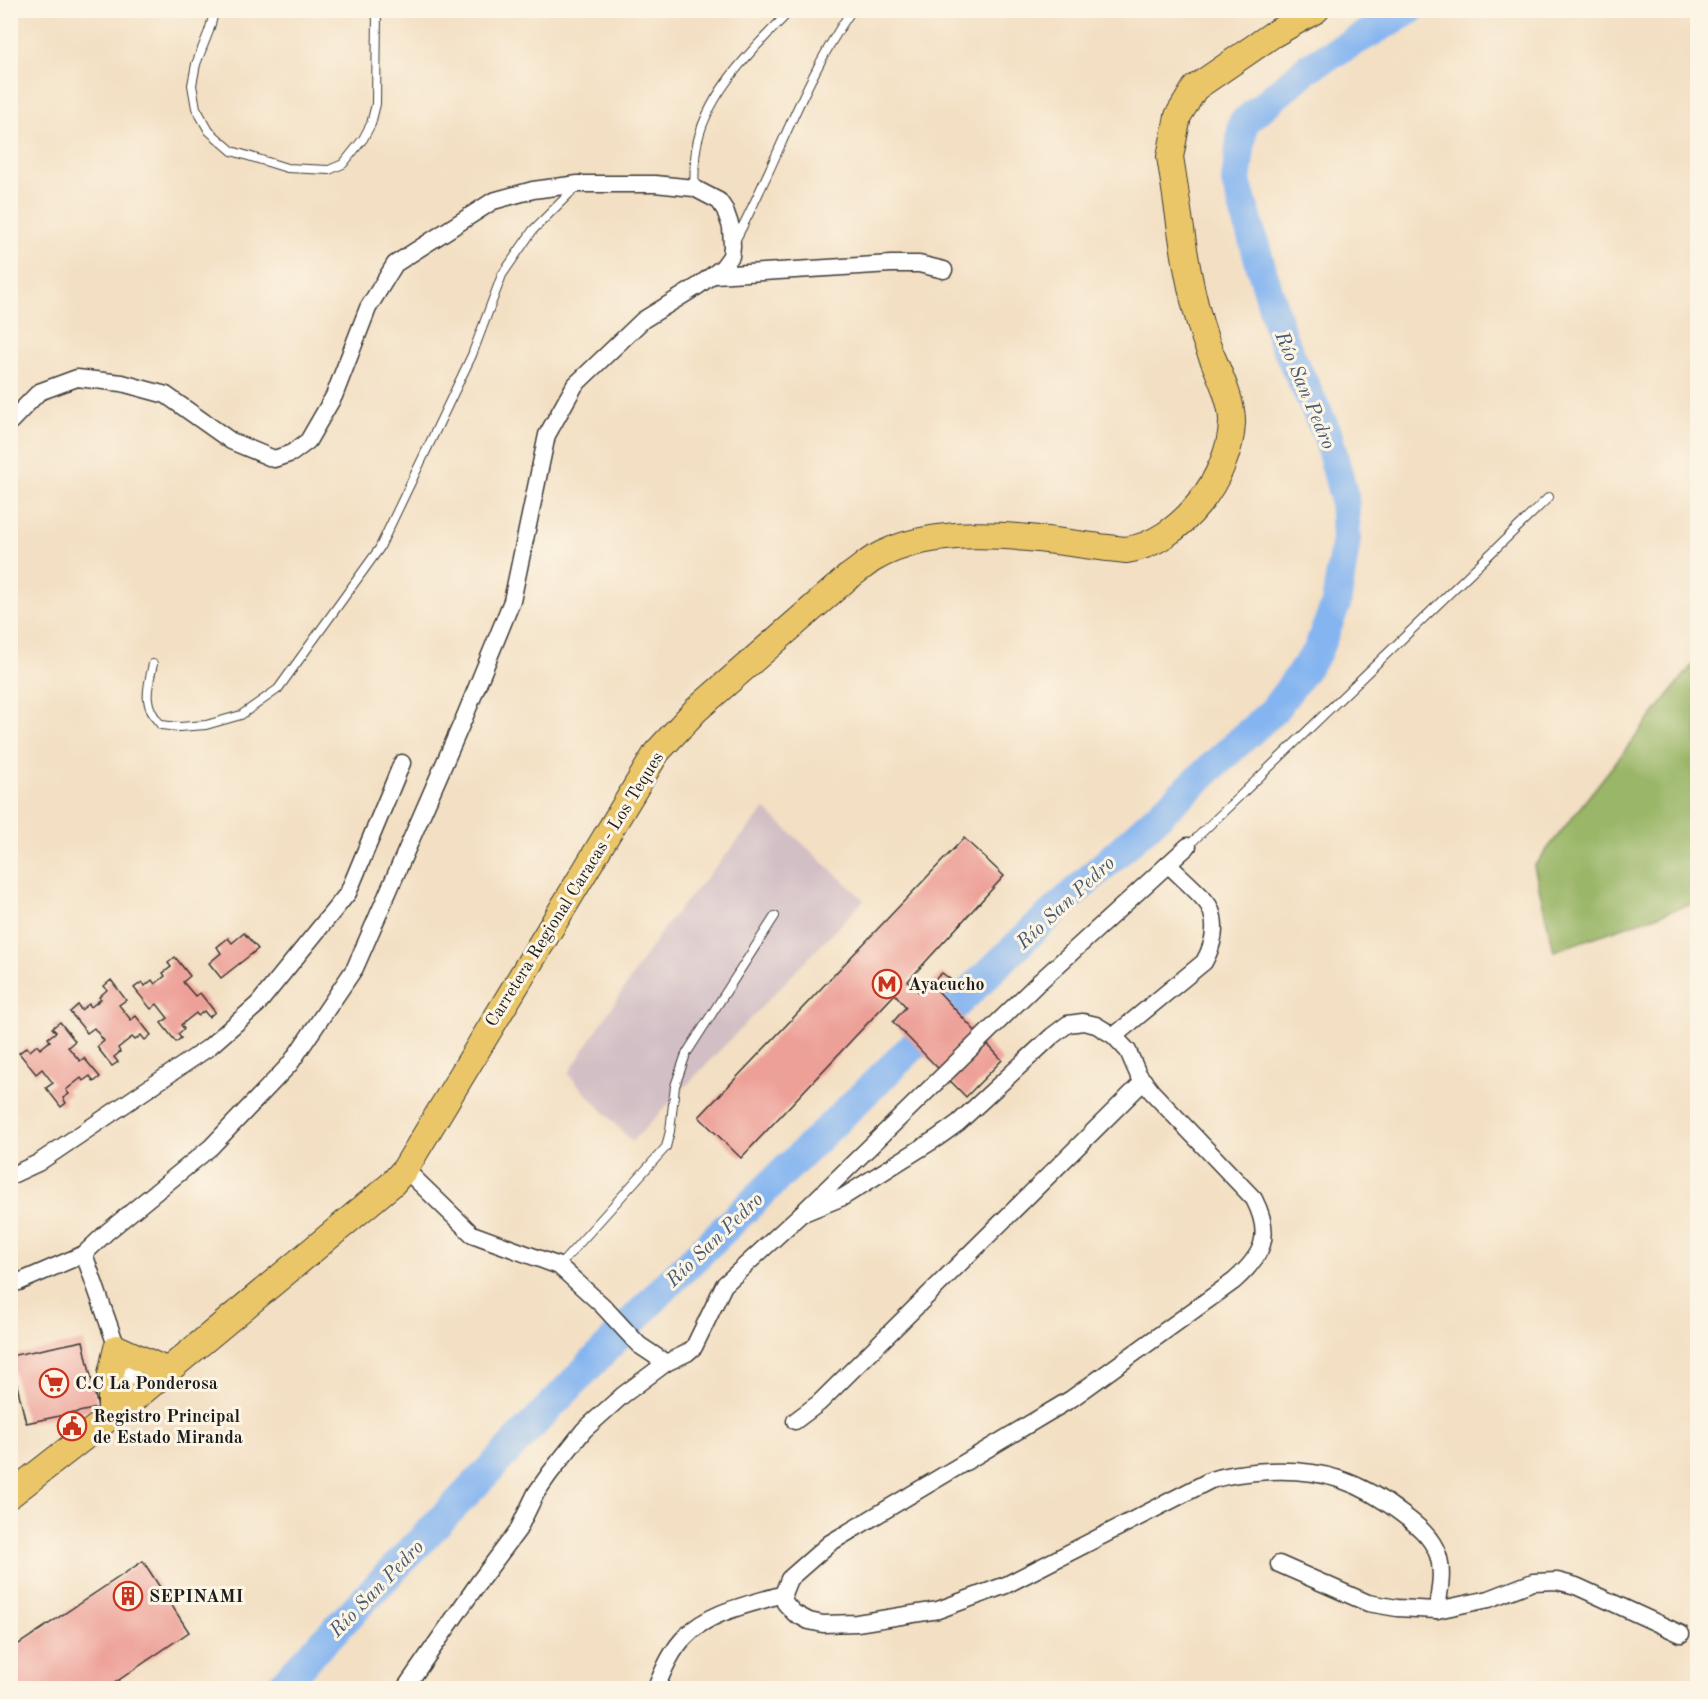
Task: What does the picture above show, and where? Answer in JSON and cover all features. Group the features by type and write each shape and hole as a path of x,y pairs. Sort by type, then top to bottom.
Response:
{"main road":[{"name":"Carretera Regional Caracas - Los Teques","path":"13,1489 142,1392 392,1184 405,1168 657,752 696,710 847,578 874,559 913,543 961,536 1006,537 1126,550 1141,548 1166,536 1188,516 1219,475 1230,446 1232,420 1222,381 1204,336 1191,287 1170,157 1178,116 1195,88 1272,35 1316,10"},
{"path":"111,1416 111,1374 117,1348 168,1371"}],"street":[{"path":"10,422 39,392 77,378 122,383 166,395 231,441 274,459 292,453 308,441 334,396 368,308 395,264 493,201 533,190 578,184 655,184 694,188 719,201 731,227 732,246 730,256 723,267 643,320 575,385 548,435 512,601 465,716 355,968 290,1064 212,1147 107,1232 84,1254 19,1282 10,1283"},
{"path":"715,274 891,264 919,264 944,270"},
{"path":"10,1176 38,1163 208,1048 258,1004 348,893 402,763"},
{"path":"405,1689 518,1530 536,1493 584,1430 623,1395 666,1363 694,1347 724,1285 801,1214 1037,984 1188,846"},
{"path":"1114,1036 1204,962 1211,950 1214,930 1210,907 1168,864"},
{"path":"801,1214 843,1197 944,1133 958,1123 1052,1036 1068,1024 1083,1022 1096,1025 1114,1036 1128,1051 1144,1081 1254,1199 1262,1215 1265,1232 1261,1251 1250,1266 1234,1281 1071,1399 830,1543 789,1579 783,1594 786,1603 794,1613 809,1621 823,1624 856,1623 938,1610 1006,1585 1211,1480 1228,1474 1297,1470 1346,1480 1372,1494 1419,1527 1438,1555 1441,1575 1437,1610"},
{"path":"795,1421 819,1403 1144,1081"},
{"path":"405,1168 472,1234 559,1266 602,1305 639,1345 666,1363"},
{"path":"84,1254 117,1348 142,1392"},
{"path":"1280,1564 1368,1603 1397,1608 1437,1610 1489,1599 1533,1582 1557,1581 1576,1587 1681,1634"},
{"path":"656,1689 675,1650 686,1635 699,1625 716,1616 783,1594"}],"lane":[{"path":"214,10 209,31 196,64 192,85 196,108 209,131 232,151 287,168 329,170 343,164 363,139 371,124 376,104 377,10"},
{"path":"694,188 696,150 718,96 744,59 791,10"},
{"path":"732,246 757,201 781,141 849,12"},
{"path":"153,664 146,702 152,715 161,725 179,727 206,725 241,715 278,689 379,549 472,355 502,275 533,230 578,184"},
{"path":"1188,846 1549,497"},
{"path":"559,1266 666,1147 675,1086 686,1054 775,916"}],"shaded area":[{"path":"765,809 864,900 632,1142 568,1074 665,926"}],"green space":[{"path":"1697,659 1697,902 1554,951 1534,866"}],"building":[{"path":"964,838 1004,876 908,981 920,993 942,973 950,979 938,991 1002,1060 966,1097 893,1022 906,1007 895,994 741,1158 699,1117"},
{"path":"244,933 258,949 221,978 209,963 221,953 217,947 228,938 232,943"},
{"path":"175,957 190,976 183,982 195,996 200,993 215,1012 209,1017 204,1011 198,1016 196,1013 181,1025 184,1029 178,1034 181,1038 176,1042 161,1023 168,1018 157,1004 151,1009 134,988 142,982 145,986 152,980 155,984 165,976 163,973 171,967 168,963"},
{"path":"111,980 126,1000 119,1005 131,1020 136,1016 151,1035 145,1040 141,1035 135,1040 132,1037 118,1048 120,1052 114,1057 118,1062 112,1066 97,1047 104,1041 94,1028 87,1033 70,1012 78,1005 81,1010 89,1004 91,1007 101,999 99,997 107,990 104,986"},
{"path":"60,1022 75,1041 68,1047 80,1061 84,1058 100,1077 94,1082 90,1076 83,1081 81,1078 66,1090 69,1094 63,1098 66,1103 61,1107 46,1088 53,1083 42,1069 36,1074 19,1053 27,1047 30,1051 37,1045 40,1049 50,1041 48,1038 56,1032 52,1028"},
{"name":"C.C La Ponderosa","path":"83,1341 98,1408 26,1423 10,1356"},
{"name":"SEPINAMI","path":"143,1561 189,1632 107,1688 10,1688 10,1650"}],"waterway":[{"name":"Río San Pedro","path":"279,1688 673,1279 1032,931 1274,710 1317,652 1336,604 1346,539 1344,497 1327,433 1282,338 1236,182 1243,123 1309,67 1410,10"}],"place":[{"name":"Ayacucho","path":"887,984"},
{"name":"C.C La Ponderosa","path":"54,1383"},
{"name":"Registro Principal de Estado Miranda","path":"72,1426"},
{"name":"SEPINAMI","path":"128,1596"}]}
